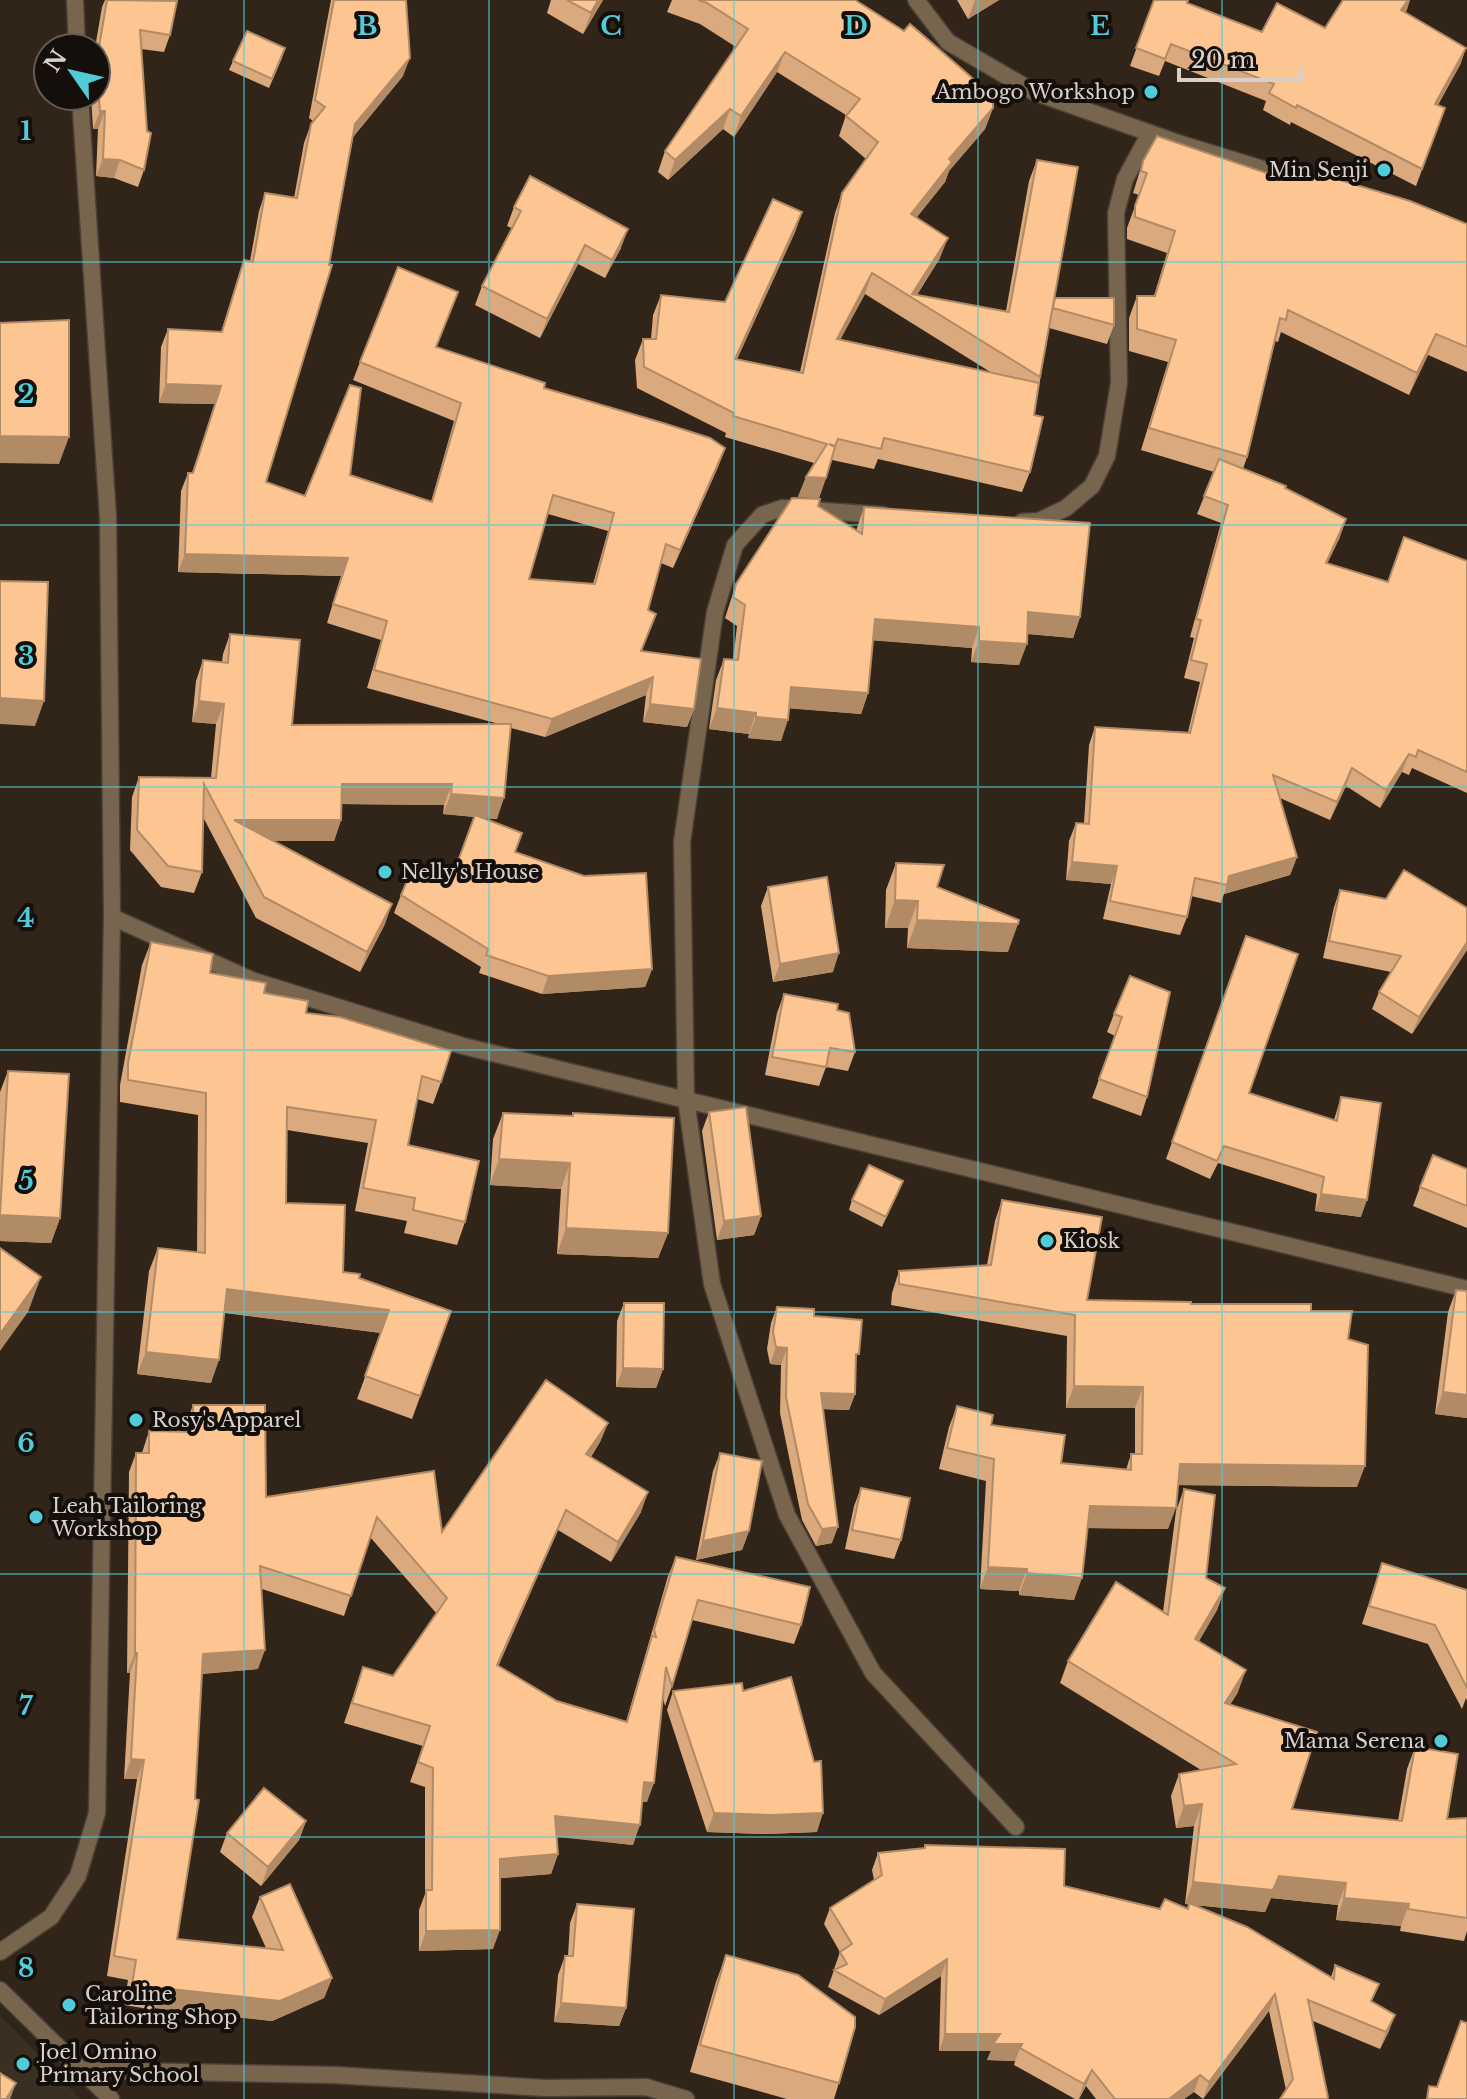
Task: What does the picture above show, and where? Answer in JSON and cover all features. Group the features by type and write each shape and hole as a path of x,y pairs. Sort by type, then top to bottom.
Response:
{"street":[{"path":"75,0 76,32"},
{"path":"916,0 948,42 1034,92 1150,133 1315,185"},
{"path":"0,1952 51,1917 78,1876 97,1813 112,917 108,517 81,112"},
{"path":"1006,523 1039,521 1066,508 1092,486 1107,456 1119,383 1116,213 1125,179 1150,133"},
{"path":"893,516 782,508 762,515 735,545 715,612 682,842 686,1099 712,1284 787,1515 873,1673 1016,1827"},
{"path":"112,917 254,981 463,1046 1467,1289"},
{"path":"0,1990 111,2099"},
{"path":"82,2070 334,2075 545,2088 646,2087 686,2099"}],"shaded area":[{"name":"Joel Omino Primary School","path":"0,2016 13,2028 80,2099 0,2099"}],"building":[{"path":"107,0 177,1 170,35 140,30 147,131 151,133 144,170 120,160 103,159 105,112 112,112 112,32 102,32"},
{"path":"334,0 406,0 410,58 355,124 329,265 332,265 266,482 305,496 350,385 361,388 350,475 432,502 461,403 360,362 398,267 458,292 436,347 545,383 544,388 710,438 725,448 680,550 666,544 648,610 656,614 641,651 701,659 694,709 650,704 653,677 552,719 374,670 387,621 333,604 348,558 185,554 188,473 193,473 221,386 166,384 168,329 222,332 244,260 253,262 265,193 297,198 311,124 325,107 315,100","holes":["553,495 614,513 595,584 529,579"]},
{"path":"567,0 598,0 591,13"},
{"path":"698,0 855,0 904,31 910,24 993,96 993,108 949,159 952,162 911,214 948,238 912,294 1009,312 1037,160 1078,167 1040,377 872,273 837,339 1039,383 1034,415 1043,417 1030,472 884,438 881,449 838,439 835,446 829,444 835,447 826,478 806,477 827,444 733,416 734,413 644,367 643,339 656,339 661,295 725,302 773,199 802,212 735,359 803,373 842,193 878,142 846,116 860,99 785,52 741,116 730,109 675,160 665,151 748,29"},
{"path":"1154,0 1188,0 1187,3 1262,32 1277,3 1325,28 1343,0 1408,0 1401,10 1466,48 1435,104 1445,108 1422,169 1269,93 1274,84 1171,44 1165,59 1136,48"},
{"path":"247,31 285,48 272,79 233,61"},
{"path":"1157,136 1278,177 1279,170 1293,170 1333,178 1410,201 1467,224 1467,347 1436,334 1417,373 1288,310 1286,320 1280,318 1247,457 1149,428 1176,340 1137,329 1137,296 1155,296 1175,231 1135,217 1135,206 1147,173 1141,171 1143,161"},
{"path":"530,176 628,229 612,260 585,245 547,319 482,286 521,211 514,207"},
{"path":"1055,298 1114,298 1114,325 1053,308"},
{"path":"69,320 69,437 0,436 0,323"},
{"path":"1219,459 1286,486 1346,519 1326,563 1388,582 1404,537 1467,561 1467,772 1418,750 1416,757 1409,754 1386,790 1352,768 1337,802 1273,775 1297,857 1229,876 1227,885 1195,878 1187,917 1110,901 1117,866 1072,862 1076,823 1089,824 1095,727 1190,733 1207,664 1191,660 1201,620 1196,619 1228,505 1204,496"},
{"path":"792,498 820,499 818,506 862,534 864,507 1090,523 1080,617 1028,612 1027,644 979,641 979,627 875,619 868,693 791,687 788,720 717,708 724,659 738,660 745,605 733,597 736,584"},
{"path":"0,581 48,582 44,701 0,698"},
{"path":"230,634 300,640 292,725 511,724 504,798 451,794 452,784 342,784 341,820 234,820 392,904 367,952 264,897 204,784 202,872 168,866 137,830 139,777 216,778 224,704 199,701 203,660 228,663"},
{"path":"475,815 522,833 515,852 584,876 646,873 652,969 548,976 486,955 488,949 401,895 414,865 451,880"},
{"path":"896,863 944,865 937,887 1019,920 1018,924 917,920 918,901 895,900"},
{"path":"1404,870 1467,908 1467,942 1419,1017 1379,992 1401,956 1329,941 1340,890 1386,899"},
{"path":"827,877 839,953 780,964 768,887"},
{"path":"1246,936 1298,954 1249,1093 1337,1121 1341,1097 1381,1103 1367,1200 1321,1194 1324,1177 1224,1146 1217,1161 1172,1142"},
{"path":"151,942 213,954 210,973 266,983 264,993 308,1001 306,1013 340,1017 451,1051 441,1082 422,1076 408,1145 479,1161 465,1222 413,1210 415,1198 363,1188 376,1120 287,1107 286,1203 345,1205 343,1272 360,1274 359,1278 451,1311 420,1396 365,1376 389,1310 227,1289 219,1360 146,1352 158,1248 205,1253 206,1093 128,1080 128,1063"},
{"path":"1130,976 1170,992 1147,1097 1099,1079 1122,1017 1114,1014"},
{"path":"784,994 838,1004 837,1010 849,1013 855,1052 830,1048 826,1067 772,1057"},
{"path":"8,1071 69,1074 60,1218 0,1215"},
{"path":"746,1107 761,1216 724,1221 709,1112"},
{"path":"503,1113 674,1118 668,1233 566,1228 570,1163 499,1159"},
{"path":"1433,1155 1467,1169 1467,1206 1420,1187"},
{"path":"869,1165 903,1181 886,1217 852,1200"},
{"path":"1002,1200 1102,1217 1087,1300 1311,1304 1311,1311 1352,1311 1348,1339 1368,1345 1365,1466 1180,1464 1176,1508 1090,1506 1082,1578 1027,1573 1027,1569 988,1567 994,1459 947,1448 957,1406 993,1415 991,1425 1065,1435 1061,1463 1131,1470 1131,1454 1142,1454 1143,1387 1074,1386 1075,1315 899,1284 899,1271 991,1265"},
{"path":"0,1248 41,1277 0,1334"},
{"path":"1456,1290 1467,1291 1467,1395 1443,1392"},
{"path":"624,1303 664,1303 663,1369 623,1368"},
{"path":"777,1307 814,1309 814,1316 862,1320 859,1354 856,1354 855,1394 821,1393 838,1527 822,1529 808,1504 786,1397 787,1348 776,1347 773,1332"},
{"path":"546,1380 608,1423 586,1454 648,1492 618,1542 566,1510 497,1665 557,1701 627,1722 652,1636 656,1637 654,1630 676,1557 810,1587 801,1625 698,1600 672,1686 666,1667 654,1783 644,1782 640,1825 555,1816 558,1854 500,1859 500,1930 426,1931 426,1890 432,1890 433,1768 418,1762 430,1726 352,1703 363,1667 393,1676 447,1598 377,1517 351,1596 260,1566 265,1650 203,1654 195,1799 199,1800 177,1939 283,1950 260,1897 290,1884 332,1978 280,2001 132,1985 136,1960 114,1956 144,1760 131,1759 137,1653 136,1453 149,1453 149,1431 194,1432 193,1405 265,1405 266,1497 434,1471 442,1532"},
{"path":"720,1453 762,1461 749,1531 703,1541"},
{"path":"861,1488 910,1498 901,1540 852,1530"},
{"path":"1184,1489 1215,1495 1206,1578 1225,1588 1195,1639 1246,1670 1225,1703 1317,1732 1292,1809 1402,1821 1415,1747 1458,1754 1447,1819 1467,1818 1467,1918 1408,1909 1409,1904 1344,1898 1346,1883 1279,1876 1273,1890 1193,1882 1202,1804 1184,1806 1179,1774 1236,1764 1068,1661 1116,1582 1168,1615"},
{"path":"1382,1563 1467,1590 1467,1688 1435,1625 1369,1606"},
{"path":"791,1677 814,1762 821,1761 823,1813 714,1813 673,1691 742,1683 743,1691"},
{"path":"264,1788 306,1821 268,1867 227,1833"},
{"path":"925,1845 1065,1849 1064,1886 1160,1909 1165,1899 1188,1909 1189,1903 1247,1927 1334,1979 1335,1965 1379,1984 1371,2001 1395,2015 1386,2032 1308,2000 1327,2099 1280,2099 1293,2079 1275,1994 1209,2082 1200,2075 1169,2099 1115,2099 1092,2070 1084,2084 1020,2048 1022,2044 993,2044 1000,2034 945,2034 947,1959 885,1999 834,1970 847,1964 840,1952 852,1944 830,1908 882,1875 878,1853 925,1848"},
{"path":"577,1904 634,1909 626,2008 561,2003 565,1956 573,1956"},
{"path":"726,1955 798,1975 855,2017 839,2083 700,2045"},
{"path":"1461,2021 1467,2023 1467,2099 1427,2099 1429,2086 1437,2087"},
{"path":"0,2073 16,2083 6,2099 0,2099"}],"place":[{"name":"Ambogo Workshop","path":"1151,92"},
{"name":"Min Senji","path":"1384,170"},
{"name":"Nelly's House","path":"385,872"},
{"name":"Kiosk","path":"1047,1241"},
{"name":"Rosy's Apparel","path":"136,1420"},
{"name":"Leah Tailoring Workshop","path":"36,1517"},
{"name":"Mama Serena","path":"1441,1741"},
{"name":"Caroline Tailoring Shop","path":"69,2005"},
{"name":"Joel Omino Primary School","path":"23,2064"}]}
